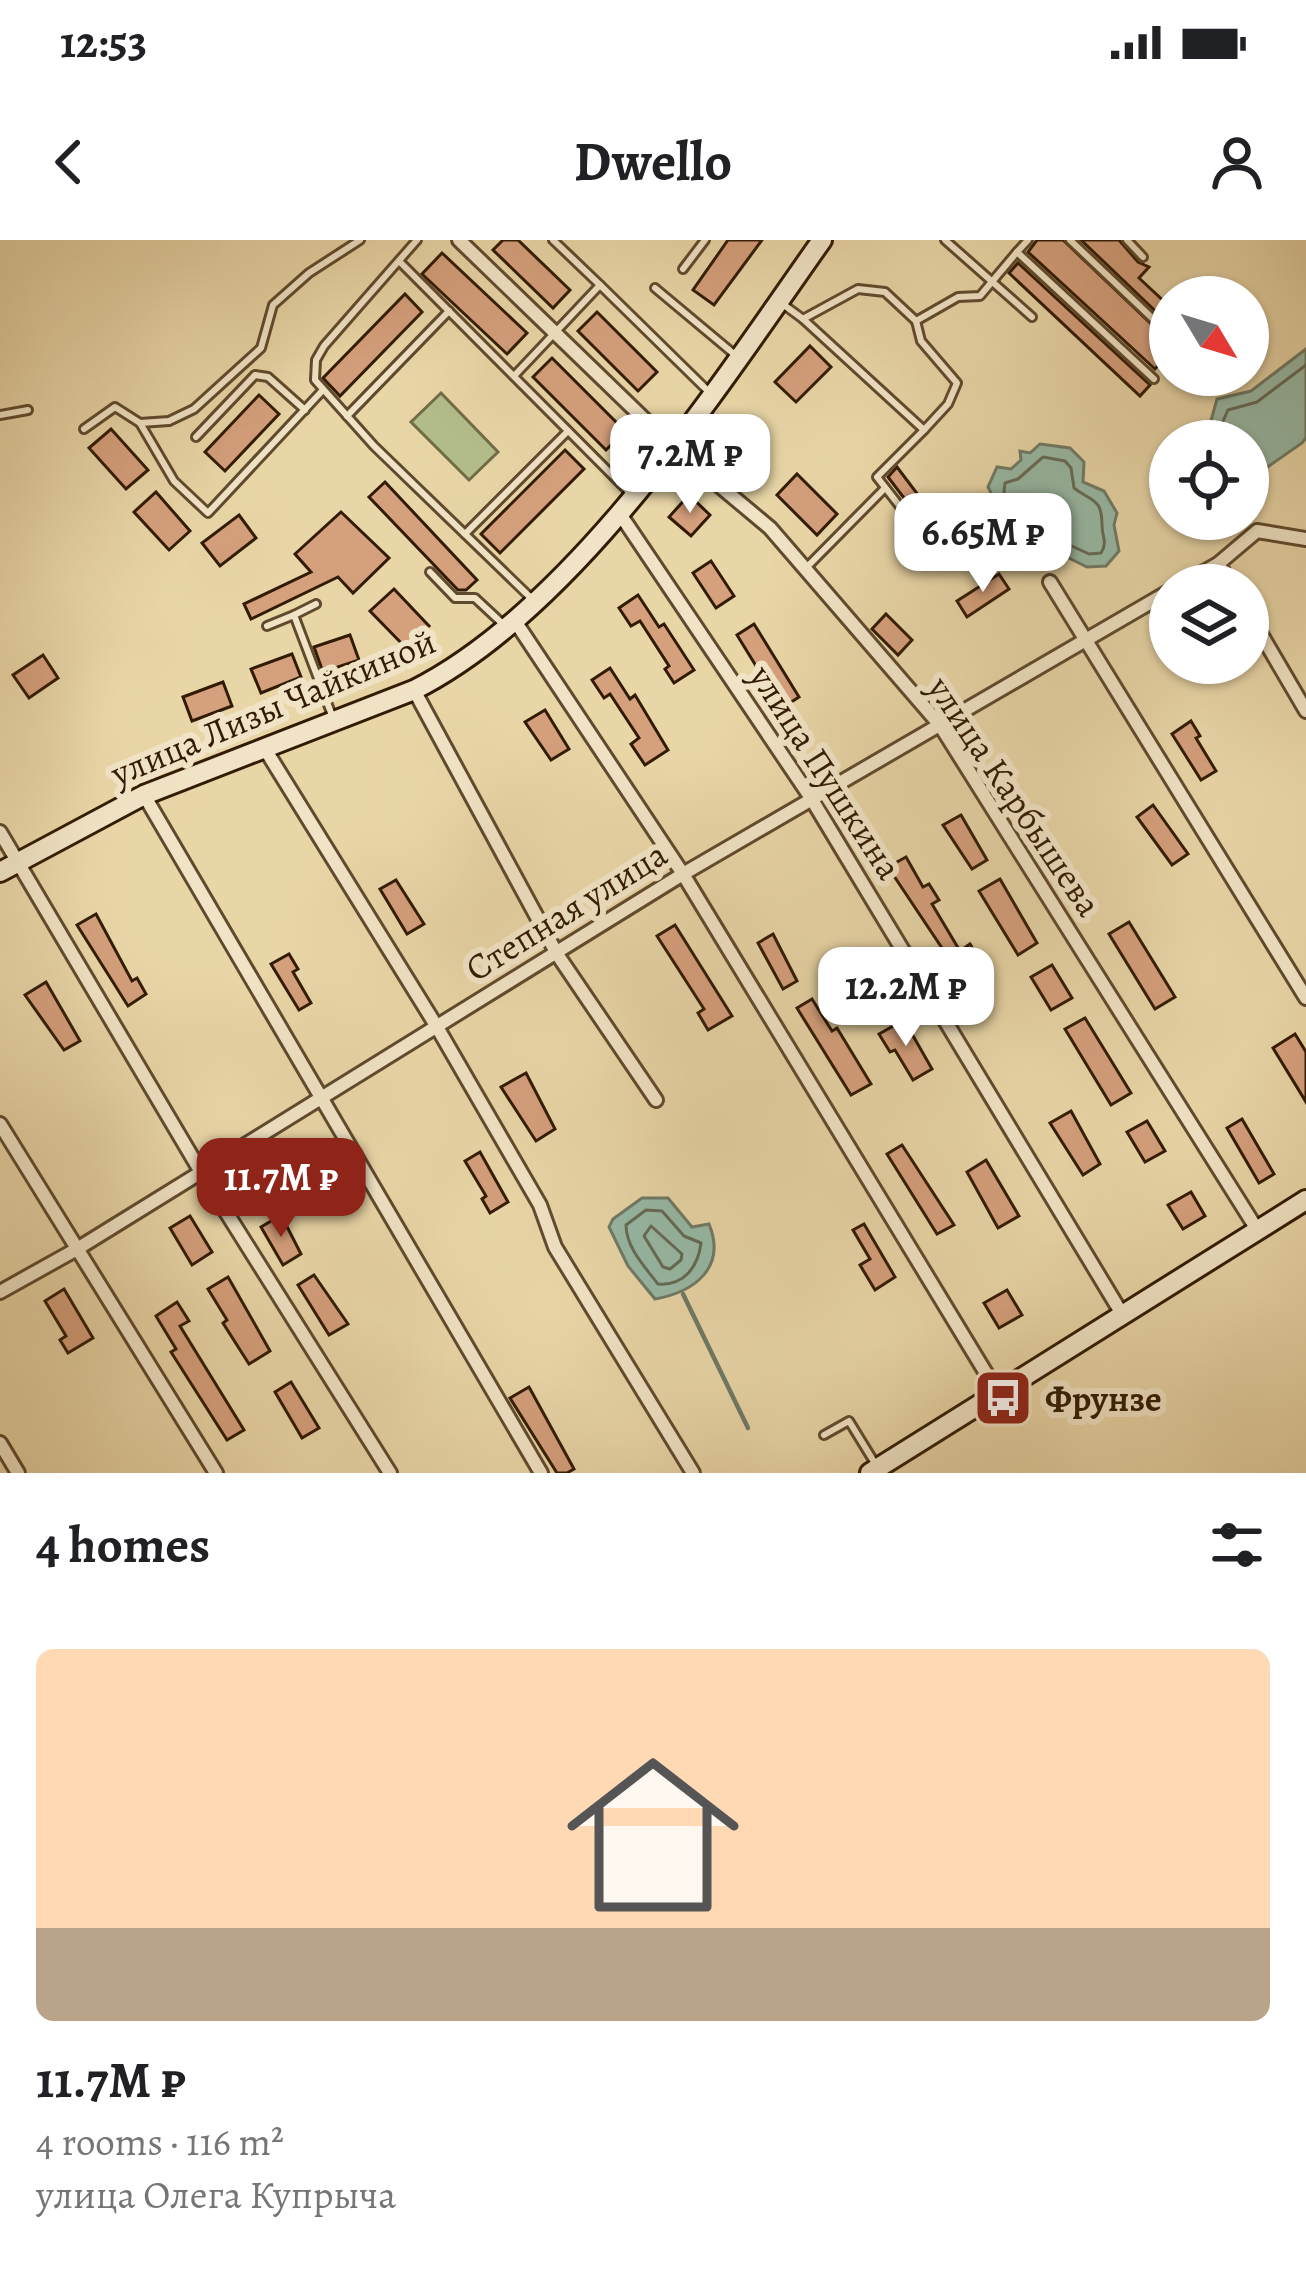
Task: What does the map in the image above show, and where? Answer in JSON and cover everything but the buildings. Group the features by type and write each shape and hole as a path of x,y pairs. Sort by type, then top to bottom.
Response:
{"street":[{"name":"улица Карбышева","path":"459,240 672,446 770,528 940,725 1258,1231"},
{"name":"улица Лизы Чайкиной","path":"0,872 144,796 454,670 511,624 620,514 822,240"},
{"name":"улица Пушкина","path":"620,514 812,798 1122,1314"},
{"path":"1218,564 1257,531 1306,539"},
{"path":"1050,582 1306,998"},
{"name":"Степная улица","path":"0,1292 683,874 1149,603"},
{"path":"511,624 683,874 998,1393"},
{"path":"1269,648 1306,711"},
{"path":"414,690 557,954 656,1100"},
{"path":"265,749 437,1027 540,1205 555,1247 693,1473"},
{"path":"144,796 541,1473"},
{"path":"0,832 202,1172 390,1473"},
{"path":"0,1124 216,1473"},
{"path":"874,1471 1306,1200"},
{"path":"0,1443 18,1473"}],"lane":[{"path":"140,423 169,422 194,409 261,348 273,305 309,273 360,240"},
{"path":"417,240 324,346 314,373 322,392 346,417 534,602"},
{"path":"554,240 710,394"},
{"path":"683,269 705,240"},
{"path":"945,240 1032,317"},
{"path":"916,321 958,297 980,296 1028,240"},
{"path":"1070,240 1149,315"},
{"path":"1127,240 1144,257"},
{"path":"1017,252 1149,374"},
{"path":"399,261 634,496"},
{"path":"514,376 600,285"},
{"path":"655,288 737,357"},
{"path":"803,319 858,289 885,292 916,321 921,341 957,383 948,404 877,477 920,532"},
{"path":"777,301 803,319 924,430"},
{"path":"346,417 449,310"},
{"path":"196,437 255,375 268,377 305,410"},
{"path":"84,429 115,407 140,423 174,481 208,513 322,392"},
{"path":"0,415 28,410"},
{"path":"464,535 568,430"},
{"path":"806,569 886,488"},
{"path":"430,572 455,598 475,598 511,624"},
{"path":"268,626 316,604"},
{"path":"294,615 334,722"},
{"path":"824,1435 849,1420 874,1471"}],"green space":[{"path":"441,393 498,452 469,480 411,422"}],"water":[{"path":"1306,349 1306,438 1269,466 1269,420 1211,420 1217,399 1269,396 1269,377"},
{"path":"1040,444 1070,448 1084,462 1083,482 1104,491 1117,513 1114,525 1119,551 1106,566 1087,567 1049,548 1042,523 1008,527 988,487 997,467 1011,469 1021,460 1020,451 1030,453"},
{"path":"642,1198 668,1198 692,1227 709,1224 713,1240 714,1253 703,1275 682,1291 655,1299 628,1266 609,1227"}],"waterway":[{"path":"683,1294 748,1428"}],"place":[{"name":"Фрунзе","path":"1003,1398"}]}
